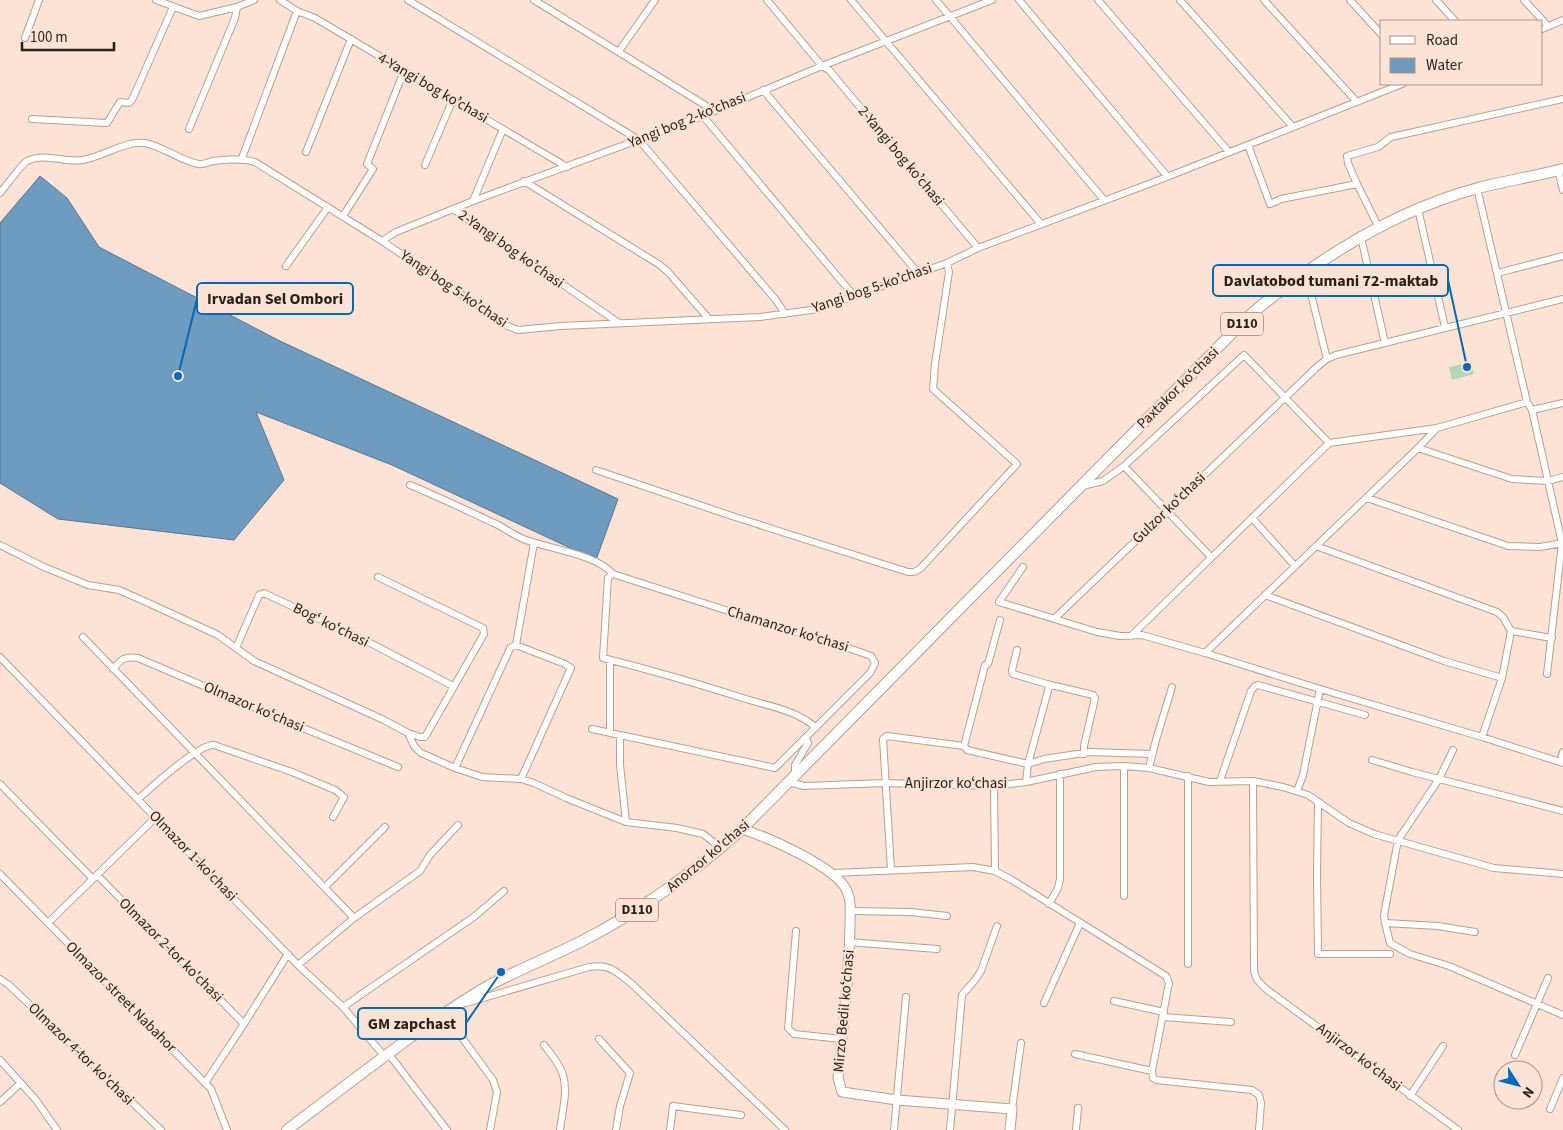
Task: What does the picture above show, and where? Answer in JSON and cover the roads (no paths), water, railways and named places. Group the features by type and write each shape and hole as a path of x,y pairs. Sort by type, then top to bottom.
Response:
{"main road":[{"name":"Paxtakor koʻchasi","path":"940,630 1250,315 1302,274 1361,237 1418,209 1477,188 1561,170"},
{"name":"Anorzor ko'chasi","path":"287,1130 444,1013 488,986 584,940 628,916 661,894 721,848 742,829 940,630"}],"street":[{"path":"25,38 39,0"},
{"path":"156,0 199,16 237,7 254,0"},
{"name":"4-Yangi bog koʼchasi","path":"280,0 297,11 315,18 567,167"},
{"path":"408,0 639,140 776,300 785,314"},
{"path":"534,0 713,110"},
{"path":"619,51 655,0"},
{"name":"2-Yangi bog koʼchasi","path":"767,0 822,66 829,70 978,248"},
{"path":"851,0 1041,224"},
{"path":"936,0 1104,200"},
{"name":"Yangi bog 2-koʼchasi","path":"382,240 396,232 524,181 567,167 703,116 713,110 822,66 992,0"},
{"path":"1019,0 1167,176"},
{"path":"1098,0 1229,152"},
{"path":"1180,0 1293,128"},
{"path":"1264,0 1356,102"},
{"path":"1350,0 1380,33"},
{"path":"1436,0 1454,20"},
{"path":"1524,0 1540,20"},
{"path":"32,119 106,123 120,102 132,100 173,7"},
{"path":"189,129 235,18 237,7"},
{"path":"0,193 24,162 40,157 80,160 94,158 132,144 145,143 200,165 242,158 297,11"},
{"path":"1545,27 1563,20"},
{"path":"306,152 351,39"},
{"path":"343,216 373,169 366,164 404,71"},
{"path":"947,263 978,248 1293,128 1399,85"},
{"path":"763,90 918,273"},
{"path":"425,165 453,99"},
{"path":"1379,228 1357,184 1347,156 1378,147 1391,137 1563,99"},
{"path":"703,116 854,296"},
{"path":"474,201 503,129"},
{"path":"1248,145 1270,204 1357,184"},
{"name":"Yangi bog 5-koʼchasi","path":"242,158 254,162 382,240 513,329 518,330 619,323 760,318 818,309 947,263 949,272 933,388 1017,464 920,569 914,572 908,572 735,518 596,470"},
{"path":"1561,170 1563,190"},
{"path":"524,181 660,265 709,319"},
{"path":"1477,188 1527,402 1532,410 1563,543 1547,674"},
{"path":"286,266 328,207"},
{"name":"2-Yangi bog koʼchasi","path":"453,209 619,323"},
{"path":"1418,209 1445,327"},
{"path":"1361,237 1385,343"},
{"path":"1497,273 1563,256"},
{"path":"1311,294 1327,359 1336,355 1445,327 1563,299"},
{"path":"1082,486 1103,481 1124,466 1244,355 1329,443"},
{"name":"Gulzor koʻchasi","path":"1054,619 1327,359"},
{"path":"1131,636 1329,443 1437,428 1527,402"},
{"path":"1532,410 1563,403"},
{"path":"1205,652 1367,498 1437,428"},
{"path":"1418,448 1512,479 1548,481 1563,477"},
{"path":"1124,466 1211,557"},
{"name":"Chamanzor koʻchasi","path":"410,485 510,530 518,537 593,562 608,568 613,574 826,640 871,656 875,663 874,667 816,728 775,768 592,729"},
{"path":"1367,498 1508,546 1540,547 1563,543"},
{"path":"1252,518 1295,566"},
{"path":"516,645 534,543"},
{"path":"0,544 88,586 119,590 206,629 254,660 408,733 426,737 484,634 483,628 378,577"},
{"path":"1316,546 1497,612 1511,630 1552,638"},
{"path":"1023,567 999,602 1097,632 1120,636 1142,634 1205,652 1561,763 1563,752"},
{"path":"613,574 608,578 603,658 784,711 810,722 816,728"},
{"name":"Bogʻ koʻchasi","path":"236,648 259,595 264,593 374,645 454,686"},
{"path":"1265,596 1444,661 1502,678"},
{"path":"964,746 985,665 988,664 1000,620"},
{"path":"1482,737 1502,678 1511,630"},
{"path":"83,637 354,918"},
{"path":"455,768 510,648 516,645 571,668 521,779"},
{"path":"1017,650 1012,670 1013,674 1095,698 1084,746 1084,754"},
{"name":"Olmazor koʻchasi","path":"113,669 123,658 129,656 138,658 398,767"},
{"name":"Olmazor 1-ko'chasi","path":"0,657 298,965 343,1007 386,1055 447,1130"},
{"path":"610,660 610,732"},
{"path":"1026,782 1028,764 1049,687 1047,684"},
{"path":"1220,781 1252,688 1258,685 1365,715"},
{"path":"1149,768 1172,687"},
{"path":"1297,791 1303,775 1316,701 1320,689"},
{"path":"408,733 414,746 421,753 455,768 482,777 521,779 626,822 677,828 703,834 721,848"},
{"path":"620,735 620,766 626,822"},
{"path":"890,870 883,739 887,736 964,746 967,750 1028,764 1044,759 1090,752 1152,754"},
{"path":"791,778 808,743 806,738"},
{"path":"138,799 195,752 206,746 214,745 292,772 335,790 344,797 333,817"},
{"path":"1453,750 1439,779 1398,840 1386,906 1385,923 1388,940 1393,946 1421,959 1449,966 1563,1015"},
{"path":"1372,760 1563,810"},
{"path":"1124,766 1124,896"},
{"name":"Anjirzor koʻchasi","path":"791,778 804,786 884,783 994,786 1026,782 1096,767 1124,766 1149,768 1209,782 1253,781 1297,791 1308,795 1349,823 1374,834 1494,868 1563,874"},
{"path":"1049,904 1058,888 1060,879 1060,774"},
{"path":"1188,776 1188,964"},
{"name":"Anjirzor koʻchasi","path":"1253,781 1254,971 1256,980 1458,1130"},
{"name":"Olmazor 2-tor ko'chasi","path":"0,784 244,1024"},
{"path":"994,786 995,871"},
{"path":"1318,802 1318,954 1390,954"},
{"path":"48,924 156,817"},
{"path":"298,965 354,918 420,871 430,855 458,825"},
{"path":"324,887 385,827"},
{"name":"Mirzo Bedil koʻchasi","path":"742,829 785,846 833,873 847,890 850,900 849,942 838,1078 842,1092 897,1100 1012,1109"},
{"path":"833,873 973,867 995,871 1166,976 1169,983 1152,1071 1153,1078 1156,1080 1252,1090 1259,1095 1261,1102 1259,1130"},
{"name":"Olmazor street Nabahor","path":"0,874 211,1089 227,1130"},
{"path":"343,1007 475,916 504,891"},
{"path":"850,911 911,912 947,916"},
{"path":"1044,1003 1080,923"},
{"path":"1385,923 1438,926 1475,932"},
{"path":"950,1130 962,995 976,980 981,971 997,926"},
{"path":"796,931 788,1028 794,1034 842,1039"},
{"path":"849,942 937,949"},
{"path":"205,1083 288,954"},
{"path":"456,1006 588,967 602,966 613,970 632,984 785,1130"},
{"path":"1515,1054 1548,978"},
{"name":"Olmazor 4-tor ko'chasi","path":"0,979 9,985 161,1130"},
{"path":"894,1130 906,997"},
{"path":"1114,1001 1164,1014 1231,1022"},
{"path":"444,1013 493,1080 497,1092 490,1130"},
{"path":"598,1039 630,1073 620,1106 616,1130"},
{"path":"1010,1130 1021,1043"},
{"path":"544,1045 558,1063 563,1074 565,1086 560,1130"},
{"path":"1410,1096 1443,1046"},
{"path":"1075,1054 1152,1071"},
{"path":"0,1060 36,1100 57,1130"},
{"path":"1550,1109 1563,1078"},
{"path":"0,1102 21,1083"},
{"path":"670,1130 673,1106 742,1115"},
{"path":"1076,1130 1078,1108"}],"water":[{"path":"40,176 67,198 99,247 280,341 618,499 596,560 392,465 256,412 284,480 234,540 58,519 0,483 0,223"}],"place":[{"name":"Davlatobod tumani 72-maktab","path":"1467,367"},
{"name":"Irvadan Sel Ombori","path":"178,376"},
{"name":"GM zapchast","path":"501,972"}]}
